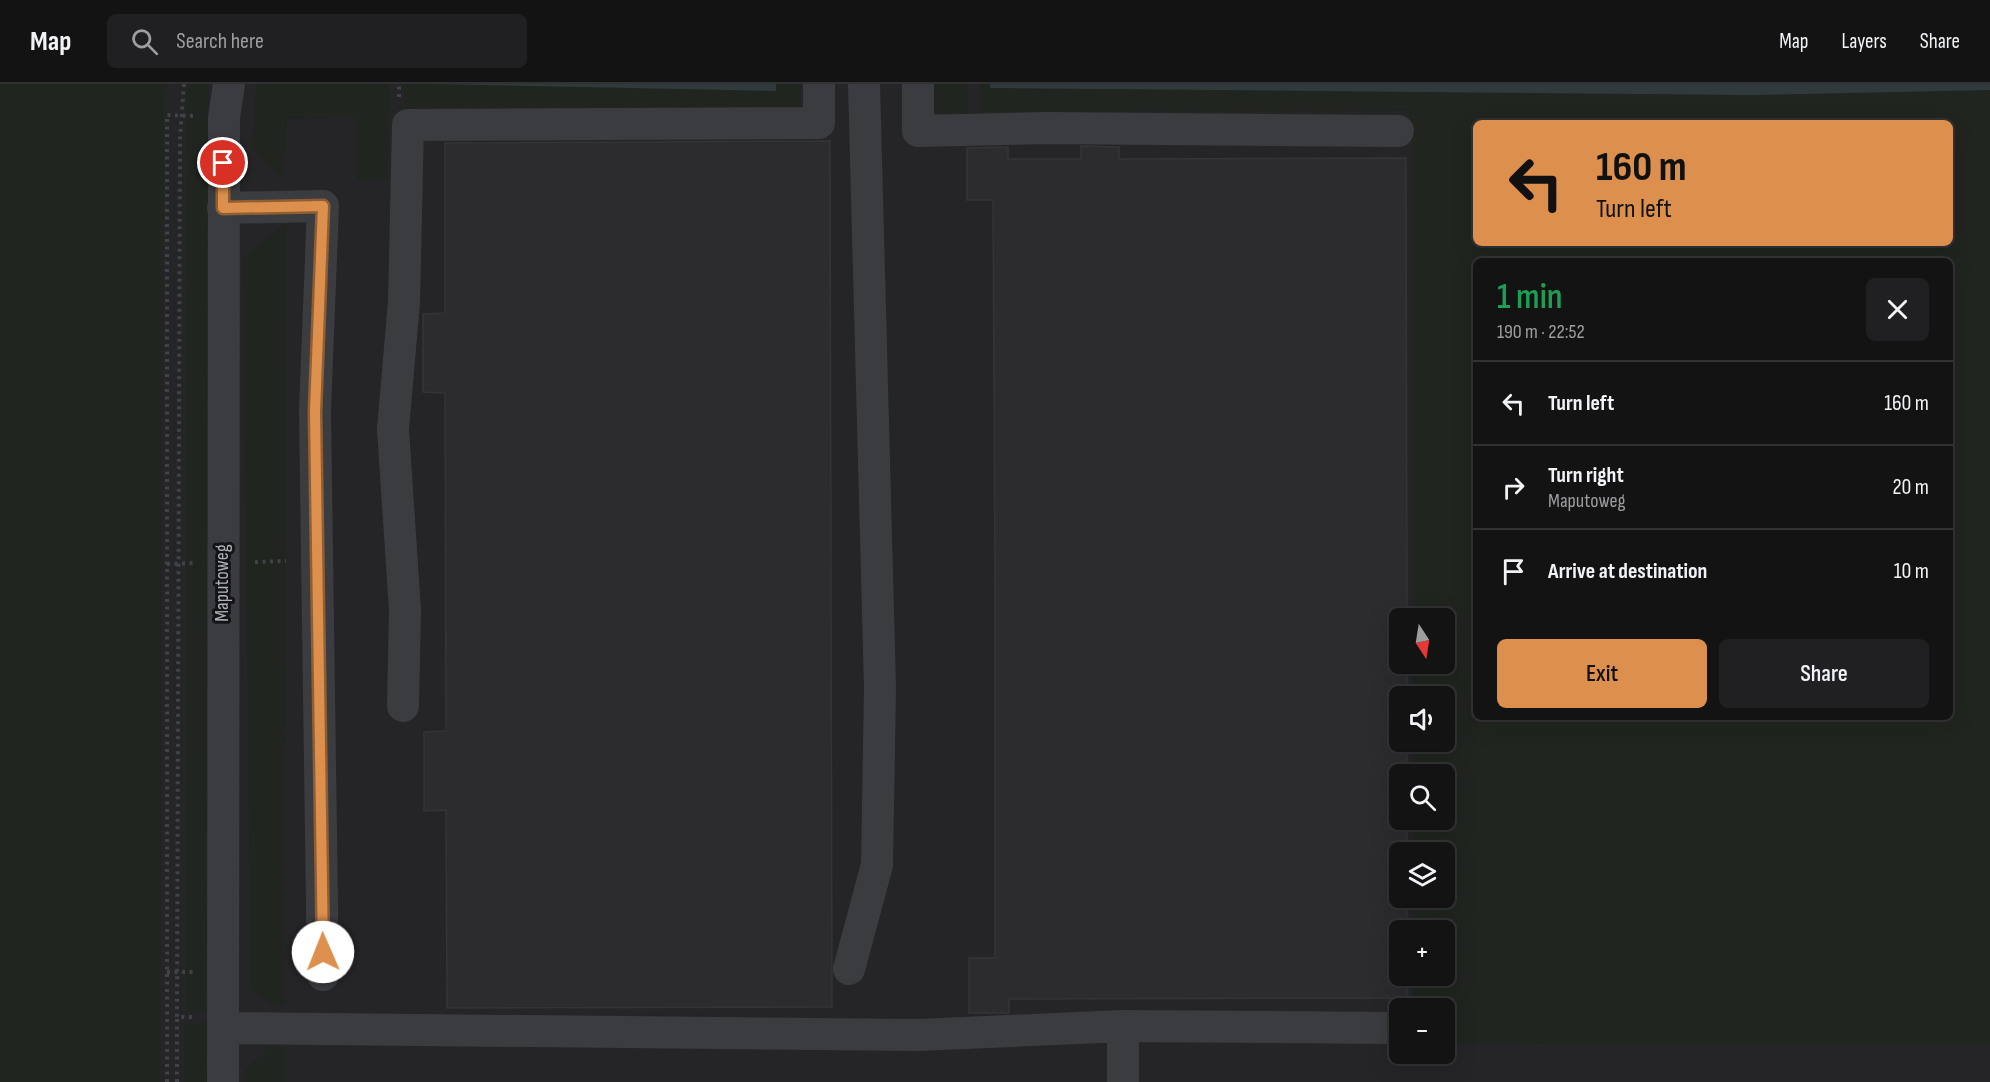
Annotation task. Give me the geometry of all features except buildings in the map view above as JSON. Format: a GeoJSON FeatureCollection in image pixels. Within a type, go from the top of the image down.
{"type":"FeatureCollection","features":[{"type":"Feature","properties":{"kind":"street","name":"Maputoweg"},"geometry":{"type":"LineString","coordinates":[[223,1082],[223,208],[224,118],[229,84]]}},
{"type":"Feature","properties":{"kind":"street"},"geometry":{"type":"LineString","coordinates":[[403,705],[405,610],[393,429],[404,302],[408,125],[819,123],[819,84]]}},
{"type":"Feature","properties":{"kind":"street"},"geometry":{"type":"LineString","coordinates":[[849,969],[877,865],[880,687],[864,84]]}},
{"type":"Feature","properties":{"kind":"street"},"geometry":{"type":"LineString","coordinates":[[918,84],[918,131],[1047,128],[1398,131]]}},
{"type":"Feature","properties":{"kind":"street"},"geometry":{"type":"LineString","coordinates":[[223,208],[323,206],[315,411],[323,975]]}},
{"type":"Feature","properties":{"kind":"street"},"geometry":{"type":"LineString","coordinates":[[223,1022],[919,1035],[1124,1026],[1389,1029]]}},
{"type":"Feature","properties":{"kind":"street"},"geometry":{"type":"LineString","coordinates":[[1123,1082],[1124,1026]]}},
{"type":"Feature","properties":{"kind":"path"},"geometry":{"type":"LineString","coordinates":[[177,1082],[177,564],[181,116],[184,84]]}},
{"type":"Feature","properties":{"kind":"path"},"geometry":{"type":"LineString","coordinates":[[167,1082],[167,115],[181,116]]}},
{"type":"Feature","properties":{"kind":"path"},"geometry":{"type":"LineString","coordinates":[[167,564],[177,564]]}},
{"type":"Feature","properties":{"kind":"path"},"geometry":{"type":"LineString","coordinates":[[167,972],[177,972]]}},
{"type":"Feature","properties":{"kind":"path"},"geometry":{"type":"LineString","coordinates":[[177,1017],[223,1022]]}},
{"type":"Feature","properties":{"kind":"shaded area"},"geometry":{"type":"Polygon","coordinates":[[[0,84],[1990,84],[1990,1082],[0,1082],[0,84]]]}},
{"type":"Feature","properties":{"kind":"shaded area"},"geometry":{"type":"Polygon","coordinates":[[[0,84],[167,84],[163,92],[160,1082],[0,1082],[0,84]]]}},
{"type":"Feature","properties":{"kind":"shaded area"},"geometry":{"type":"Polygon","coordinates":[[[187,84],[209,84],[205,1011],[186,1012],[187,84]]]}},
{"type":"Feature","properties":{"kind":"shaded area"},"geometry":{"type":"Polygon","coordinates":[[[260,84],[389,84],[388,180],[357,180],[357,118],[287,119],[283,178],[252,148],[256,90],[260,84]]]}},
{"type":"Feature","properties":{"kind":"shaded area"},"geometry":{"type":"Polygon","coordinates":[[[404,84],[801,84],[801,111],[404,109],[404,84]]]}},
{"type":"Feature","properties":{"kind":"shaded area"},"geometry":{"type":"Polygon","coordinates":[[[431,84],[776,84],[776,91],[431,84]]]}},
{"type":"Feature","properties":{"kind":"shaded area"},"geometry":{"type":"Polygon","coordinates":[[[932,84],[967,84],[968,113],[933,113],[932,84]]]}},
{"type":"Feature","properties":{"kind":"shaded area"},"geometry":{"type":"Polygon","coordinates":[[[979,84],[990,84],[990,88],[1753,95],[1990,90],[1990,1046],[1455,1044],[1455,998],[1413,998],[1413,986],[1455,986],[1455,920],[1413,920],[1413,908],[1455,908],[1455,842],[1413,842],[1413,830],[1455,830],[1455,764],[1413,764],[1413,752],[1455,752],[1455,686],[1413,686],[1413,674],[1455,674],[1455,608],[1413,608],[1413,151],[1409,111],[979,112],[979,84]]]}},
{"type":"Feature","properties":{"kind":"shaded area"},"geometry":{"type":"Polygon","coordinates":[[[990,84],[1990,84],[1990,90],[1753,95],[990,88],[990,84]]]}},
{"type":"Feature","properties":{"kind":"shaded area"},"geometry":{"type":"Polygon","coordinates":[[[286,223],[284,1005],[275,1006],[251,990],[243,258],[286,223]]]}},
{"type":"Feature","properties":{"kind":"shaded area"},"geometry":{"type":"Polygon","coordinates":[[[208,1023],[208,1082],[184,1082],[185,1024],[208,1023]]]}},
{"type":"Feature","properties":{"kind":"shaded area"},"geometry":{"type":"Polygon","coordinates":[[[285,1047],[285,1082],[245,1082],[245,1070],[269,1048],[285,1047]]]}},
{"type":"Feature","properties":{"kind":"route"},"geometry":{"type":"LineString","coordinates":[[223,163],[223,208],[323,206],[315,411],[323,952]]}}]}
